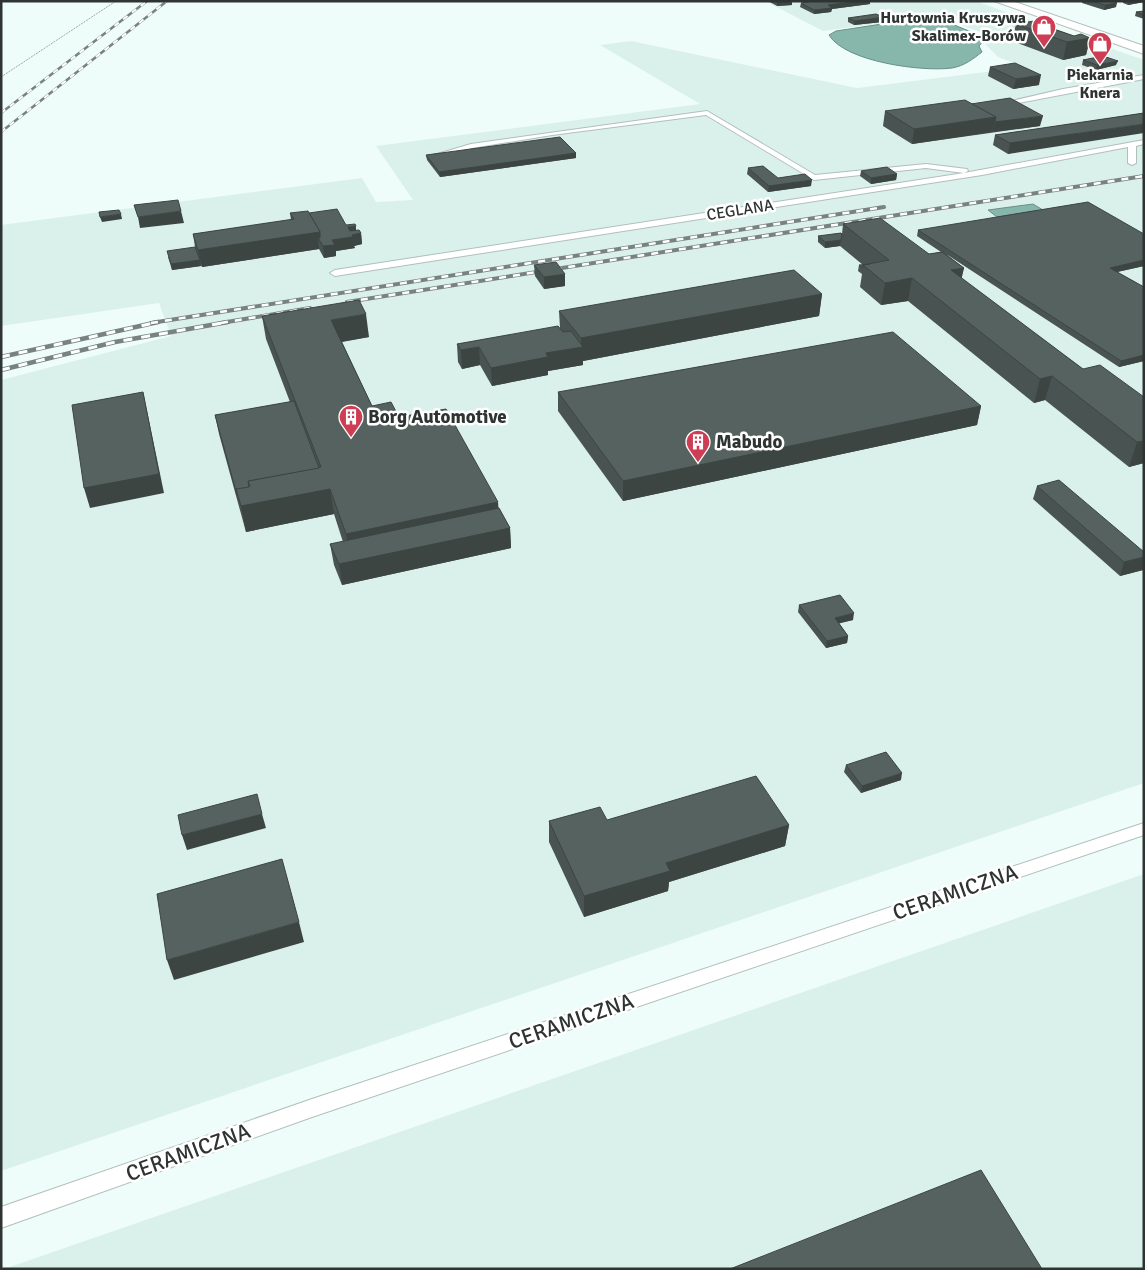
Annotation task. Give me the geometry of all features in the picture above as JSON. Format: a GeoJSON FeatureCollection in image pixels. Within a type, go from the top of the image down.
{"type":"FeatureCollection","features":[{"type":"Feature","properties":{"kind":"main road"},"geometry":{"type":"LineString","coordinates":[[1000,1],[1144,50]]}},
{"type":"Feature","properties":{"kind":"lane"},"geometry":{"type":"LineString","coordinates":[[994,106],[1063,91],[1144,78]]}},
{"type":"Feature","properties":{"kind":"lane"},"geometry":{"type":"LineString","coordinates":[[430,157],[471,146],[552,133],[707,113],[814,178],[926,166],[982,173]]}},
{"type":"Feature","properties":{"kind":"lane","name":"CEGLANA"},"geometry":{"type":"LineString","coordinates":[[335,273],[982,173],[1144,142]]}},
{"type":"Feature","properties":{"kind":"lane"},"geometry":{"type":"LineString","coordinates":[[1132,144],[1132,163]]}},
{"type":"Feature","properties":{"kind":"lane","name":"CERAMICZNA"},"geometry":{"type":"LineString","coordinates":[[1,1218],[312,1108],[1144,829]]}},
{"type":"Feature","properties":{"kind":"path"},"geometry":{"type":"LineString","coordinates":[[1,77],[116,1]]}},
{"type":"Feature","properties":{"kind":"shaded area"},"geometry":{"type":"Polygon","coordinates":[[[765,1],[975,1],[1144,60],[1144,783],[1,1171],[1,380],[171,336],[159,303],[1,326],[1,225],[362,178],[376,202],[413,200],[376,146],[700,104],[600,45],[631,41],[857,88],[1025,67],[998,57],[982,41],[998,38],[934,16],[823,31],[765,1]]]}},
{"type":"Feature","properties":{"kind":"shaded area"},"geometry":{"type":"Polygon","coordinates":[[[930,20],[947,22],[986,38],[979,46],[982,52],[972,60],[952,68],[939,69],[905,66],[886,63],[851,52],[838,44],[829,35],[836,31],[895,22],[930,20]]]}},
{"type":"Feature","properties":{"kind":"shaded area"},"geometry":{"type":"Polygon","coordinates":[[[1033,204],[1043,210],[997,217],[988,210],[1033,204]]]}},
{"type":"Feature","properties":{"kind":"shaded area"},"geometry":{"type":"Polygon","coordinates":[[[1144,874],[1144,1269],[4,1269],[1144,874]]]}},
{"type":"Feature","properties":{"kind":"building"},"geometry":{"type":"Polygon","coordinates":[[[814,1],[861,1],[828,5],[832,8],[814,10],[801,3],[814,1]]]}},
{"type":"Feature","properties":{"kind":"building"},"geometry":{"type":"Polygon","coordinates":[[[1091,1],[1112,1],[1117,3],[1105,5],[1091,1]]]}},
{"type":"Feature","properties":{"kind":"building"},"geometry":{"type":"Polygon","coordinates":[[[1144,11],[1144,15],[1136,12],[1144,11]]]}},
{"type":"Feature","properties":{"kind":"building"},"geometry":{"type":"Polygon","coordinates":[[[876,14],[883,17],[855,21],[848,18],[876,14]]]}},
{"type":"Feature","properties":{"kind":"building"},"geometry":{"type":"Polygon","coordinates":[[[1040,20],[1050,23],[1042,25],[1074,36],[1081,34],[1090,38],[1067,42],[1016,24],[1040,20]]]}},
{"type":"Feature","properties":{"kind":"building"},"geometry":{"type":"Polygon","coordinates":[[[1103,56],[1118,61],[1097,65],[1083,60],[1103,56]]]}},
{"type":"Feature","properties":{"kind":"building"},"geometry":{"type":"Polygon","coordinates":[[[1015,63],[1041,75],[1016,79],[990,67],[1015,63]]]}},
{"type":"Feature","properties":{"kind":"building"},"geometry":{"type":"Polygon","coordinates":[[[1010,98],[1043,116],[995,122],[996,117],[971,104],[1010,98]]]}},
{"type":"Feature","properties":{"kind":"building"},"geometry":{"type":"Polygon","coordinates":[[[965,100],[996,117],[914,129],[885,111],[965,100]]]}},
{"type":"Feature","properties":{"kind":"building"},"geometry":{"type":"Polygon","coordinates":[[[1144,113],[1144,124],[1010,143],[995,135],[1144,113]]]}},
{"type":"Feature","properties":{"kind":"building"},"geometry":{"type":"Polygon","coordinates":[[[560,137],[576,153],[439,172],[426,155],[560,137]]]}},
{"type":"Feature","properties":{"kind":"building"},"geometry":{"type":"Polygon","coordinates":[[[763,166],[778,178],[805,174],[812,180],[769,186],[748,168],[763,166]]]}},
{"type":"Feature","properties":{"kind":"building"},"geometry":{"type":"Polygon","coordinates":[[[887,167],[897,174],[871,178],[861,171],[887,167]]]}},
{"type":"Feature","properties":{"kind":"building"},"geometry":{"type":"Polygon","coordinates":[[[178,200],[181,211],[138,217],[134,205],[178,200]]]}},
{"type":"Feature","properties":{"kind":"building"},"geometry":{"type":"Polygon","coordinates":[[[1088,202],[1144,234],[1144,260],[1110,268],[1144,287],[1144,355],[1121,361],[918,230],[1088,202]]]}},
{"type":"Feature","properties":{"kind":"building"},"geometry":{"type":"Polygon","coordinates":[[[337,209],[346,225],[355,224],[356,226],[348,227],[350,231],[359,230],[361,233],[352,235],[353,237],[332,240],[335,245],[323,246],[318,238],[320,238],[320,232],[309,213],[337,209]]]}},
{"type":"Feature","properties":{"kind":"building"},"geometry":{"type":"Polygon","coordinates":[[[119,210],[121,214],[100,217],[99,212],[119,210]]]}},
{"type":"Feature","properties":{"kind":"building"},"geometry":{"type":"Polygon","coordinates":[[[308,211],[320,232],[198,250],[193,234],[294,219],[290,213],[308,211]]]}},
{"type":"Feature","properties":{"kind":"building"},"geometry":{"type":"Polygon","coordinates":[[[880,218],[929,254],[942,252],[964,268],[951,270],[1083,369],[1100,365],[1144,397],[1144,441],[1137,442],[1052,376],[1040,379],[912,278],[885,283],[863,265],[889,260],[843,224],[880,218]]]}},
{"type":"Feature","properties":{"kind":"building"},"geometry":{"type":"Polygon","coordinates":[[[841,233],[841,240],[825,242],[818,236],[841,233]]]}},
{"type":"Feature","properties":{"kind":"building"},"geometry":{"type":"Polygon","coordinates":[[[195,247],[200,260],[171,264],[167,251],[195,247]]]}},
{"type":"Feature","properties":{"kind":"building"},"geometry":{"type":"Polygon","coordinates":[[[556,262],[565,274],[544,277],[534,265],[556,262]]]}},
{"type":"Feature","properties":{"kind":"building"},"geometry":{"type":"Polygon","coordinates":[[[794,270],[822,294],[581,338],[559,311],[794,270]]]}},
{"type":"Feature","properties":{"kind":"building","name":"Borg Automotive"},"geometry":{"type":"Polygon","coordinates":[[[359,300],[366,314],[331,320],[372,406],[391,402],[399,417],[446,409],[498,502],[346,534],[330,489],[241,506],[236,489],[250,486],[248,481],[321,467],[262,316],[359,300]]]}},
{"type":"Feature","properties":{"kind":"building"},"geometry":{"type":"Polygon","coordinates":[[[558,326],[563,332],[571,331],[583,347],[546,353],[548,357],[491,368],[479,347],[461,350],[457,344],[558,326]]]}},
{"type":"Feature","properties":{"kind":"building","name":"Mabudo"},"geometry":{"type":"Polygon","coordinates":[[[893,332],[981,406],[623,481],[558,392],[893,332]]]}},
{"type":"Feature","properties":{"kind":"building"},"geometry":{"type":"Polygon","coordinates":[[[143,392],[159,474],[84,488],[72,405],[143,392]]]}},
{"type":"Feature","properties":{"kind":"building"},"geometry":{"type":"Polygon","coordinates":[[[294,401],[319,468],[248,481],[249,487],[236,489],[237,495],[215,415],[294,401]]]}},
{"type":"Feature","properties":{"kind":"building"},"geometry":{"type":"Polygon","coordinates":[[[1059,480],[1144,552],[1144,557],[1124,562],[1037,486],[1059,480]]]}},
{"type":"Feature","properties":{"kind":"building"},"geometry":{"type":"Polygon","coordinates":[[[499,508],[510,528],[339,564],[330,544],[499,508]]]}},
{"type":"Feature","properties":{"kind":"building"},"geometry":{"type":"Polygon","coordinates":[[[840,595],[854,613],[835,618],[848,636],[827,641],[799,605],[840,595]]]}},
{"type":"Feature","properties":{"kind":"building"},"geometry":{"type":"Polygon","coordinates":[[[886,752],[902,773],[862,786],[846,765],[886,752]]]}},
{"type":"Feature","properties":{"kind":"building"},"geometry":{"type":"Polygon","coordinates":[[[756,776],[789,825],[666,863],[670,871],[584,896],[549,821],[600,807],[607,820],[756,776]]]}},
{"type":"Feature","properties":{"kind":"building"},"geometry":{"type":"Polygon","coordinates":[[[257,794],[262,814],[182,835],[178,815],[257,794]]]}},
{"type":"Feature","properties":{"kind":"building"},"geometry":{"type":"Polygon","coordinates":[[[282,859],[299,922],[167,960],[157,894],[282,859]]]}},
{"type":"Feature","properties":{"kind":"building"},"geometry":{"type":"Polygon","coordinates":[[[981,1170],[1042,1269],[730,1269],[981,1170]]]}},
{"type":"Feature","properties":{"kind":"railway"},"geometry":{"type":"LineString","coordinates":[[1,113],[147,1]]}},
{"type":"Feature","properties":{"kind":"railway"},"geometry":{"type":"LineString","coordinates":[[1,132],[167,1]]}},
{"type":"Feature","properties":{"kind":"railway"},"geometry":{"type":"LineString","coordinates":[[347,302],[1144,176]]}},
{"type":"Feature","properties":{"kind":"railway"},"geometry":{"type":"LineString","coordinates":[[151,323],[884,207]]}},
{"type":"Feature","properties":{"kind":"railway"},"geometry":{"type":"LineString","coordinates":[[221,323],[310,308]]}},
{"type":"Feature","properties":{"kind":"railway"},"geometry":{"type":"LineString","coordinates":[[1,357],[158,322]]}},
{"type":"Feature","properties":{"kind":"railway"},"geometry":{"type":"LineString","coordinates":[[1,370],[115,342],[228,322]]}},
{"type":"Feature","properties":{"kind":"place","name":"Hurtownia Kruszywa Skalimex-Borów"},"geometry":{"type":"Point","coordinates":[1044,48]}},
{"type":"Feature","properties":{"kind":"place","name":"Piekarnia Knera"},"geometry":{"type":"Point","coordinates":[1100,65]}},
{"type":"Feature","properties":{"kind":"place","name":"Borg Automotive"},"geometry":{"type":"Point","coordinates":[351,438]}},
{"type":"Feature","properties":{"kind":"place","name":"Mabudo"},"geometry":{"type":"Point","coordinates":[698,463]}}]}
